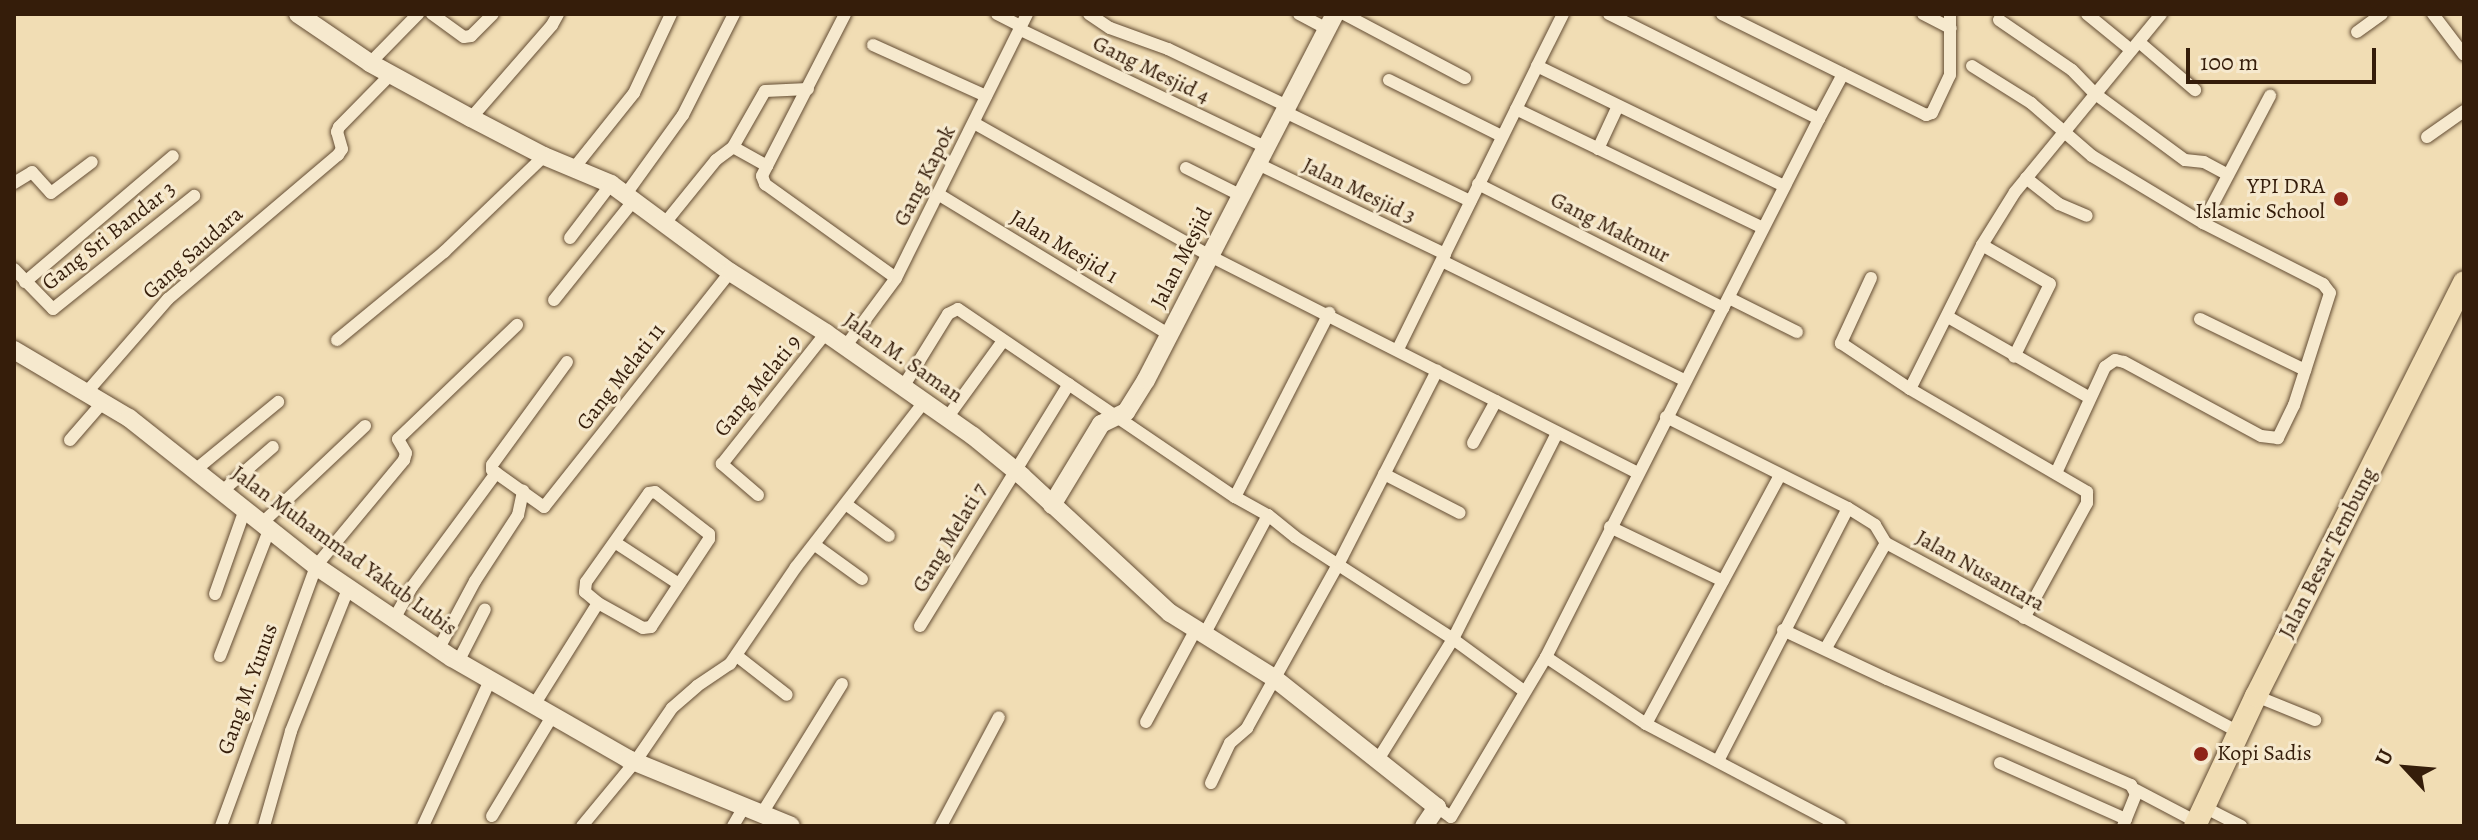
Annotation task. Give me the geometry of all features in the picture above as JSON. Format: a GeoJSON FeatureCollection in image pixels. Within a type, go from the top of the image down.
{"type":"FeatureCollection","features":[{"type":"Feature","properties":{"kind":"highway","name":"Jalan Besar Tembung"},"geometry":{"type":"LineString","coordinates":[[2199,818],[2256,696],[2464,282]]}},
{"type":"Feature","properties":{"kind":"street","name":"Jalan M. Saman"},"geometry":{"type":"LineString","coordinates":[[298,14],[370,63],[544,156],[624,192],[730,272],[826,333],[947,418],[1015,471],[1143,591],[1200,632],[1274,678],[1379,758],[1449,817]]}},
{"type":"Feature","properties":{"kind":"street"},"geometry":{"type":"LineString","coordinates":[[370,63],[418,14]]}},
{"type":"Feature","properties":{"kind":"street"},"geometry":{"type":"LineString","coordinates":[[432,14],[464,37],[471,36],[493,14]]}},
{"type":"Feature","properties":{"kind":"street"},"geometry":{"type":"LineString","coordinates":[[574,168],[638,85],[671,14]]}},
{"type":"Feature","properties":{"kind":"street"},"geometry":{"type":"LineString","coordinates":[[554,300],[624,192],[683,115],[734,14]]}},
{"type":"Feature","properties":{"kind":"street"},"geometry":{"type":"LineString","coordinates":[[845,14],[762,176],[765,184],[896,278]]}},
{"type":"Feature","properties":{"kind":"street","name":"Gang Mesjid 4"},"geometry":{"type":"LineString","coordinates":[[997,14],[1022,23],[1261,155]]}},
{"type":"Feature","properties":{"kind":"street"},"geometry":{"type":"LineString","coordinates":[[1089,14],[1110,28],[1168,49],[1470,201]]}},
{"type":"Feature","properties":{"kind":"street"},"geometry":{"type":"LineString","coordinates":[[1299,14],[1331,21]]}},
{"type":"Feature","properties":{"kind":"street"},"geometry":{"type":"LineString","coordinates":[[1344,14],[1465,78]]}},
{"type":"Feature","properties":{"kind":"street"},"geometry":{"type":"LineString","coordinates":[[1398,349],[1563,14]]}},
{"type":"Feature","properties":{"kind":"street"},"geometry":{"type":"LineString","coordinates":[[1609,14],[1819,119]]}},
{"type":"Feature","properties":{"kind":"street"},"geometry":{"type":"LineString","coordinates":[[1722,14],[1929,114],[1950,75],[1950,14]]}},
{"type":"Feature","properties":{"kind":"street"},"geometry":{"type":"LineString","coordinates":[[1923,14],[1951,28]]}},
{"type":"Feature","properties":{"kind":"street"},"geometry":{"type":"LineString","coordinates":[[2087,14],[2195,90]]}},
{"type":"Feature","properties":{"kind":"street"},"geometry":{"type":"LineString","coordinates":[[1910,389],[1982,245],[2026,178],[2161,14]]}},
{"type":"Feature","properties":{"kind":"street"},"geometry":{"type":"LineString","coordinates":[[2357,32],[2382,14]]}},
{"type":"Feature","properties":{"kind":"street"},"geometry":{"type":"LineString","coordinates":[[2433,14],[2464,55]]}},
{"type":"Feature","properties":{"kind":"street"},"geometry":{"type":"LineString","coordinates":[[471,118],[555,20]]}},
{"type":"Feature","properties":{"kind":"street"},"geometry":{"type":"LineString","coordinates":[[1999,20],[2072,70],[2094,93],[2185,160],[2204,162],[2228,175]]}},
{"type":"Feature","properties":{"kind":"street","name":"Jalan Mesjid"},"geometry":{"type":"LineString","coordinates":[[1052,505],[1105,420],[1131,406],[1331,21]]}},
{"type":"Feature","properties":{"kind":"street","name":"Gang Kapok"},"geometry":{"type":"LineString","coordinates":[[845,347],[896,278],[1022,23]]}},
{"type":"Feature","properties":{"kind":"street"},"geometry":{"type":"LineString","coordinates":[[873,45],[986,96]]}},
{"type":"Feature","properties":{"kind":"street"},"geometry":{"type":"LineString","coordinates":[[1537,66],[1784,186]]}},
{"type":"Feature","properties":{"kind":"street"},"geometry":{"type":"LineString","coordinates":[[1972,66],[2031,103],[2092,156],[2203,223],[2329,290],[2316,344],[2280,435],[2273,439],[2261,436],[2120,360],[2105,367],[2056,473]]}},
{"type":"Feature","properties":{"kind":"street","name":"Gang Saudara"},"geometry":{"type":"LineString","coordinates":[[70,440],[94,397],[168,299],[338,155],[342,149],[337,132],[339,127],[391,74]]}},
{"type":"Feature","properties":{"kind":"street"},"geometry":{"type":"LineString","coordinates":[[1424,826],[1449,817],[1546,657],[1684,380],[1727,303],[1843,74]]}},
{"type":"Feature","properties":{"kind":"street"},"geometry":{"type":"LineString","coordinates":[[1389,80],[1502,136]]}},
{"type":"Feature","properties":{"kind":"street"},"geometry":{"type":"LineString","coordinates":[[665,223],[716,160],[733,147],[765,91],[808,89]]}},
{"type":"Feature","properties":{"kind":"street"},"geometry":{"type":"LineString","coordinates":[[2203,223],[2270,96]]}},
{"type":"Feature","properties":{"kind":"street"},"geometry":{"type":"LineString","coordinates":[[1598,149],[1618,106]]}},
{"type":"Feature","properties":{"kind":"street"},"geometry":{"type":"LineString","coordinates":[[1516,109],[1763,228]]}},
{"type":"Feature","properties":{"kind":"street"},"geometry":{"type":"LineString","coordinates":[[2427,137],[2464,111]]}},
{"type":"Feature","properties":{"kind":"street"},"geometry":{"type":"LineString","coordinates":[[974,123],[1210,256],[1329,313],[1637,473]]}},
{"type":"Feature","properties":{"kind":"street"},"geometry":{"type":"LineString","coordinates":[[733,147],[767,166]]}},
{"type":"Feature","properties":{"kind":"street","name":"Jalan Mesjid 3"},"geometry":{"type":"LineString","coordinates":[[1261,155],[1443,258],[1684,380]]}},
{"type":"Feature","properties":{"kind":"street"},"geometry":{"type":"LineString","coordinates":[[14,269],[25,282],[173,156]]}},
{"type":"Feature","properties":{"kind":"street"},"geometry":{"type":"LineString","coordinates":[[337,340],[444,252],[544,156]]}},
{"type":"Feature","properties":{"kind":"street"},"geometry":{"type":"LineString","coordinates":[[14,183],[32,172],[51,193],[92,162]]}},
{"type":"Feature","properties":{"kind":"street"},"geometry":{"type":"LineString","coordinates":[[1186,168],[1240,195]]}},
{"type":"Feature","properties":{"kind":"street"},"geometry":{"type":"LineString","coordinates":[[2026,178],[2059,204],[2087,216]]}},
{"type":"Feature","properties":{"kind":"street","name":"Gang Makmur"},"geometry":{"type":"LineString","coordinates":[[1478,184],[1727,303],[1797,332]]}},
{"type":"Feature","properties":{"kind":"street"},"geometry":{"type":"LineString","coordinates":[[570,238],[624,192]]}},
{"type":"Feature","properties":{"kind":"street","name":"Jalan Mesjid 1"},"geometry":{"type":"LineString","coordinates":[[938,194],[1170,335]]}},
{"type":"Feature","properties":{"kind":"street","name":"Gang Sri Bandar 3"},"geometry":{"type":"LineString","coordinates":[[25,282],[50,309],[56,308],[194,196]]}},
{"type":"Feature","properties":{"kind":"street"},"geometry":{"type":"LineString","coordinates":[[1982,245],[2050,284],[2014,357]]}},
{"type":"Feature","properties":{"kind":"street","name":"Gang Melati 11"},"geometry":{"type":"LineString","coordinates":[[523,491],[544,507],[730,272]]}},
{"type":"Feature","properties":{"kind":"street"},"geometry":{"type":"LineString","coordinates":[[1871,278],[1841,343],[1910,389],[2087,492],[2088,500],[2024,618]]}},
{"type":"Feature","properties":{"kind":"street"},"geometry":{"type":"LineString","coordinates":[[903,387],[948,314],[958,309],[1235,497],[1268,515],[1295,537],[1453,639],[1524,691]]}},
{"type":"Feature","properties":{"kind":"street"},"geometry":{"type":"LineString","coordinates":[[1235,497],[1329,313]]}},
{"type":"Feature","properties":{"kind":"street"},"geometry":{"type":"LineString","coordinates":[[1948,317],[2090,398]]}},
{"type":"Feature","properties":{"kind":"street"},"geometry":{"type":"LineString","coordinates":[[2200,319],[2305,370]]}},
{"type":"Feature","properties":{"kind":"street","name":"Gang M. Yunus"},"geometry":{"type":"LineString","coordinates":[[221,826],[316,566],[404,460],[406,453],[398,439],[517,325]]}},
{"type":"Feature","properties":{"kind":"street","name":"Gang Melati 9"},"geometry":{"type":"LineString","coordinates":[[758,495],[722,464],[826,333]]}},
{"type":"Feature","properties":{"kind":"street"},"geometry":{"type":"LineString","coordinates":[[947,418],[1003,341]]}},
{"type":"Feature","properties":{"kind":"street","name":"Jalan Muhammad Yakub Lubis"},"geometry":{"type":"LineString","coordinates":[[14,350],[129,418],[244,512],[348,589],[438,650],[635,762],[791,826]]}},
{"type":"Feature","properties":{"kind":"street"},"geometry":{"type":"LineString","coordinates":[[438,650],[475,581],[518,515],[523,491],[492,470],[494,459],[567,362]]}},
{"type":"Feature","properties":{"kind":"street"},"geometry":{"type":"LineString","coordinates":[[1211,783],[1230,743],[1245,731],[1339,563],[1437,371]]}},
{"type":"Feature","properties":{"kind":"street","name":"Gang Melati 7"},"geometry":{"type":"LineString","coordinates":[[920,626],[1069,384]]}},
{"type":"Feature","properties":{"kind":"street"},"geometry":{"type":"LineString","coordinates":[[1473,443],[1496,401]]}},
{"type":"Feature","properties":{"kind":"street"},"geometry":{"type":"LineString","coordinates":[[194,471],[278,402]]}},
{"type":"Feature","properties":{"kind":"street"},"geometry":{"type":"LineString","coordinates":[[582,826],[635,762],[672,708],[737,656],[815,545],[924,402]]}},
{"type":"Feature","properties":{"kind":"street","name":"Jalan Nusantara"},"geometry":{"type":"LineString","coordinates":[[1666,417],[1848,508],[1875,525],[1886,543],[2239,732]]}},
{"type":"Feature","properties":{"kind":"street"},"geometry":{"type":"LineString","coordinates":[[220,656],[265,527],[365,426]]}},
{"type":"Feature","properties":{"kind":"street"},"geometry":{"type":"LineString","coordinates":[[1379,758],[1453,639],[1557,433]]}},
{"type":"Feature","properties":{"kind":"street"},"geometry":{"type":"LineString","coordinates":[[220,493],[273,447]]}},
{"type":"Feature","properties":{"kind":"street"},"geometry":{"type":"LineString","coordinates":[[393,621],[412,587],[496,473]]}},
{"type":"Feature","properties":{"kind":"street"},"geometry":{"type":"LineString","coordinates":[[1384,474],[1460,513]]}},
{"type":"Feature","properties":{"kind":"street"},"geometry":{"type":"LineString","coordinates":[[1646,724],[1780,475]]}},
{"type":"Feature","properties":{"kind":"street"},"geometry":{"type":"LineString","coordinates":[[655,492],[709,534],[709,539],[647,629],[598,603],[585,592],[585,587],[616,543],[647,495],[655,492]]}},
{"type":"Feature","properties":{"kind":"street"},"geometry":{"type":"LineString","coordinates":[[847,505],[889,536]]}},
{"type":"Feature","properties":{"kind":"street"},"geometry":{"type":"LineString","coordinates":[[1719,759],[1848,508]]}},
{"type":"Feature","properties":{"kind":"street"},"geometry":{"type":"LineString","coordinates":[[215,594],[244,512]]}},
{"type":"Feature","properties":{"kind":"street"},"geometry":{"type":"LineString","coordinates":[[1146,722],[1268,515]]}},
{"type":"Feature","properties":{"kind":"street"},"geometry":{"type":"LineString","coordinates":[[1610,527],[1723,581]]}},
{"type":"Feature","properties":{"kind":"street"},"geometry":{"type":"LineString","coordinates":[[616,543],[679,584]]}},
{"type":"Feature","properties":{"kind":"street"},"geometry":{"type":"LineString","coordinates":[[1826,648],[1886,543]]}},
{"type":"Feature","properties":{"kind":"street"},"geometry":{"type":"LineString","coordinates":[[815,545],[862,579]]}},
{"type":"Feature","properties":{"kind":"street"},"geometry":{"type":"LineString","coordinates":[[264,826],[291,731],[348,589]]}},
{"type":"Feature","properties":{"kind":"street"},"geometry":{"type":"LineString","coordinates":[[534,705],[598,603]]}},
{"type":"Feature","properties":{"kind":"street"},"geometry":{"type":"LineString","coordinates":[[458,662],[485,609]]}},
{"type":"Feature","properties":{"kind":"street"},"geometry":{"type":"LineString","coordinates":[[1783,630],[2199,818],[2241,826]]}},
{"type":"Feature","properties":{"kind":"street"},"geometry":{"type":"LineString","coordinates":[[737,656],[787,695]]}},
{"type":"Feature","properties":{"kind":"street"},"geometry":{"type":"LineString","coordinates":[[1546,657],[1646,724],[1719,759],[1807,811],[1840,826]]}},
{"type":"Feature","properties":{"kind":"street"},"geometry":{"type":"LineString","coordinates":[[423,826],[490,680]]}},
{"type":"Feature","properties":{"kind":"street"},"geometry":{"type":"LineString","coordinates":[[733,826],[753,811],[842,684]]}},
{"type":"Feature","properties":{"kind":"street"},"geometry":{"type":"LineString","coordinates":[[2256,696],[2315,720]]}},
{"type":"Feature","properties":{"kind":"street"},"geometry":{"type":"LineString","coordinates":[[492,816],[553,715]]}},
{"type":"Feature","properties":{"kind":"street"},"geometry":{"type":"LineString","coordinates":[[941,826],[999,717]]}},
{"type":"Feature","properties":{"kind":"street"},"geometry":{"type":"LineString","coordinates":[[2000,763],[2124,823],[2136,790]]}},
{"type":"Feature","properties":{"kind":"place","name":"YPI DRA Islamic School"},"geometry":{"type":"Point","coordinates":[2341,199]}},
{"type":"Feature","properties":{"kind":"place","name":"Kopi Sadis"},"geometry":{"type":"Point","coordinates":[2201,754]}}]}
